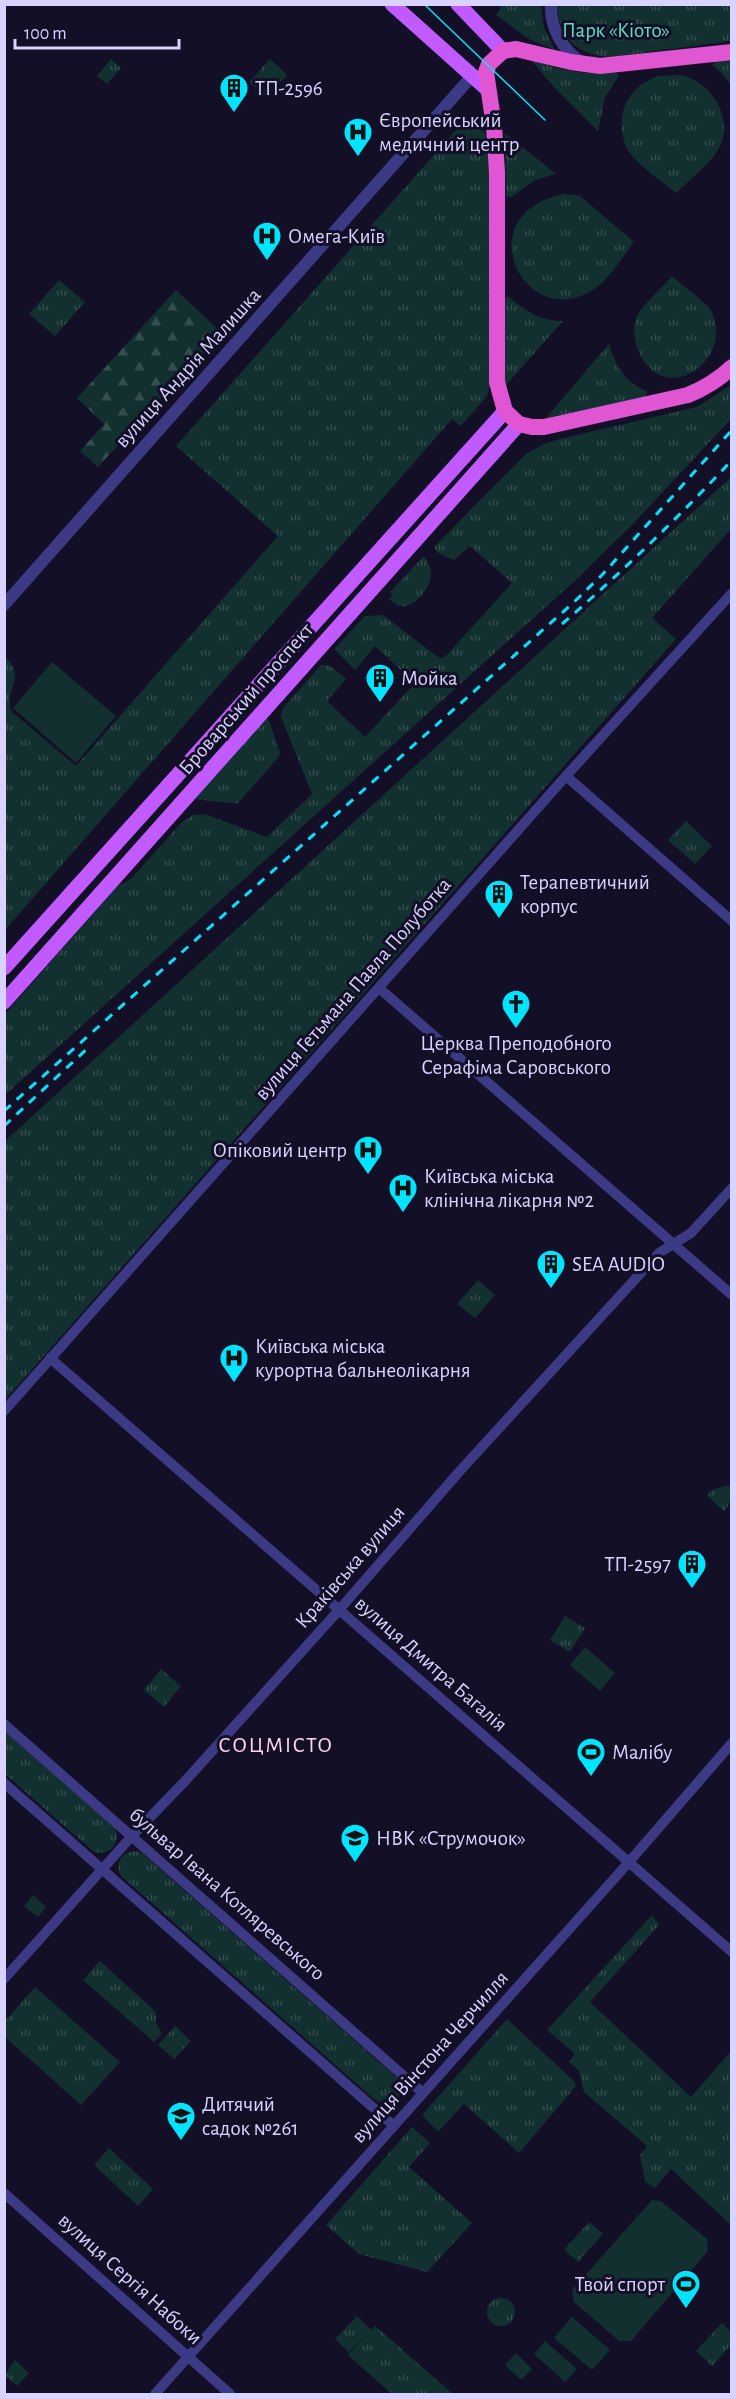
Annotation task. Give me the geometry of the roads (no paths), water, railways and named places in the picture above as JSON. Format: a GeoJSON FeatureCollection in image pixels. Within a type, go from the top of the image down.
{"type":"FeatureCollection","features":[{"type":"Feature","properties":{"kind":"highway"},"geometry":{"type":"LineString","coordinates":[[732,51],[600,66],[516,49],[503,51],[489,64],[486,72],[494,126],[497,172],[497,382],[505,411],[519,424],[544,427],[704,389],[732,367]]}},
{"type":"Feature","properties":{"kind":"main road"},"geometry":{"type":"LineString","coordinates":[[392,4],[487,89]]}},
{"type":"Feature","properties":{"kind":"main road"},"geometry":{"type":"LineString","coordinates":[[458,4],[503,51]]}},
{"type":"Feature","properties":{"kind":"main road","name":"Броварський проспект"},"geometry":{"type":"LineString","coordinates":[[4,968],[505,411]]}},
{"type":"Feature","properties":{"kind":"main road","name":"Броварський проспект"},"geometry":{"type":"LineString","coordinates":[[4,1002],[519,424]]}},
{"type":"Feature","properties":{"kind":"street"},"geometry":{"type":"LineString","coordinates":[[551,4],[553,23],[561,41],[572,56],[584,64]]}},
{"type":"Feature","properties":{"kind":"street","name":"вулиця Андрія Малишка"},"geometry":{"type":"LineString","coordinates":[[4,605],[472,76]]}},
{"type":"Feature","properties":{"kind":"street","name":"вулиця Гетьмана Павла Полуботка"},"geometry":{"type":"LineString","coordinates":[[4,1411],[566,776],[732,593]]}},
{"type":"Feature","properties":{"kind":"street"},"geometry":{"type":"LineString","coordinates":[[566,776],[732,921]]}},
{"type":"Feature","properties":{"kind":"street"},"geometry":{"type":"LineString","coordinates":[[379,988],[732,1295]]}},
{"type":"Feature","properties":{"kind":"street","name":"Краківська вулиця"},"geometry":{"type":"LineString","coordinates":[[4,1979],[132,1836],[186,1780],[459,1472],[659,1253],[691,1233],[732,1188]]}},
{"type":"Feature","properties":{"kind":"street","name":"вулиця Дмитра Багалія"},"geometry":{"type":"LineString","coordinates":[[50,1358],[732,1952]]}},
{"type":"Feature","properties":{"kind":"street","name":"бульвар Івана Котляревського"},"geometry":{"type":"LineString","coordinates":[[4,1724],[423,2093]]}},
{"type":"Feature","properties":{"kind":"street","name":"вулиця Вінстона Черчилля"},"geometry":{"type":"LineString","coordinates":[[155,2394],[629,1862],[732,1743]]}},
{"type":"Feature","properties":{"kind":"street"},"geometry":{"type":"LineString","coordinates":[[4,1783],[394,2126]]}},
{"type":"Feature","properties":{"kind":"street","name":"вулиця Сергія Набоки"},"geometry":{"type":"LineString","coordinates":[[4,2193],[230,2394]]}},
{"type":"Feature","properties":{"kind":"tram line"},"geometry":{"type":"LineString","coordinates":[[424,4],[545,120]]}},
{"type":"Feature","properties":{"kind":"railway"},"geometry":{"type":"LineString","coordinates":[[4,1111],[573,603],[602,575],[732,430]]}},
{"type":"Feature","properties":{"kind":"railway"},"geometry":{"type":"LineString","coordinates":[[562,624],[649,544],[732,460]]}},
{"type":"Feature","properties":{"kind":"railway"},"geometry":{"type":"LineString","coordinates":[[4,1126],[88,1048]]}},
{"type":"Feature","properties":{"kind":"place","name":"ТП-2596"},"geometry":{"type":"Point","coordinates":[234,114]}},
{"type":"Feature","properties":{"kind":"place","name":"Європейський медичний центр"},"geometry":{"type":"Point","coordinates":[358,158]}},
{"type":"Feature","properties":{"kind":"place","name":"Омега-Київ"},"geometry":{"type":"Point","coordinates":[267,262]}},
{"type":"Feature","properties":{"kind":"place","name":"Мойка"},"geometry":{"type":"Point","coordinates":[380,704]}},
{"type":"Feature","properties":{"kind":"place","name":"Терапевтичний корпус"},"geometry":{"type":"Point","coordinates":[499,920]}},
{"type":"Feature","properties":{"kind":"place","name":"Церква Преподобного Серафіма Саровського"},"geometry":{"type":"Point","coordinates":[516,1030]}},
{"type":"Feature","properties":{"kind":"place","name":"Опіковий центр"},"geometry":{"type":"Point","coordinates":[368,1176]}},
{"type":"Feature","properties":{"kind":"place","name":"Київська міська клінічна лікарня №2"},"geometry":{"type":"Point","coordinates":[403,1214]}},
{"type":"Feature","properties":{"kind":"place","name":"SEA AUDIO"},"geometry":{"type":"Point","coordinates":[551,1290]}},
{"type":"Feature","properties":{"kind":"place","name":"Київська міська курортна бальнеолікарня"},"geometry":{"type":"Point","coordinates":[234,1384]}},
{"type":"Feature","properties":{"kind":"place","name":"ТП-2597"},"geometry":{"type":"Point","coordinates":[692,1590]}},
{"type":"Feature","properties":{"kind":"place","name":"Малібу"},"geometry":{"type":"Point","coordinates":[591,1778]}},
{"type":"Feature","properties":{"kind":"place","name":"НВК «Струмочок»"},"geometry":{"type":"Point","coordinates":[355,1864]}},
{"type":"Feature","properties":{"kind":"place","name":"Дитячий садок №261"},"geometry":{"type":"Point","coordinates":[181,2142]}},
{"type":"Feature","properties":{"kind":"place","name":"Твой спорт"},"geometry":{"type":"Point","coordinates":[686,2310]}},
{"type":"Feature","properties":{"kind":"district","name":"СОЦМІСТО"},"geometry":{"type":"Point","coordinates":[276,1745]}},
{"type":"Feature","properties":{"kind":"park label","name":"Парк «Кіото»"},"geometry":{"type":"Point","coordinates":[616,30]}}]}
